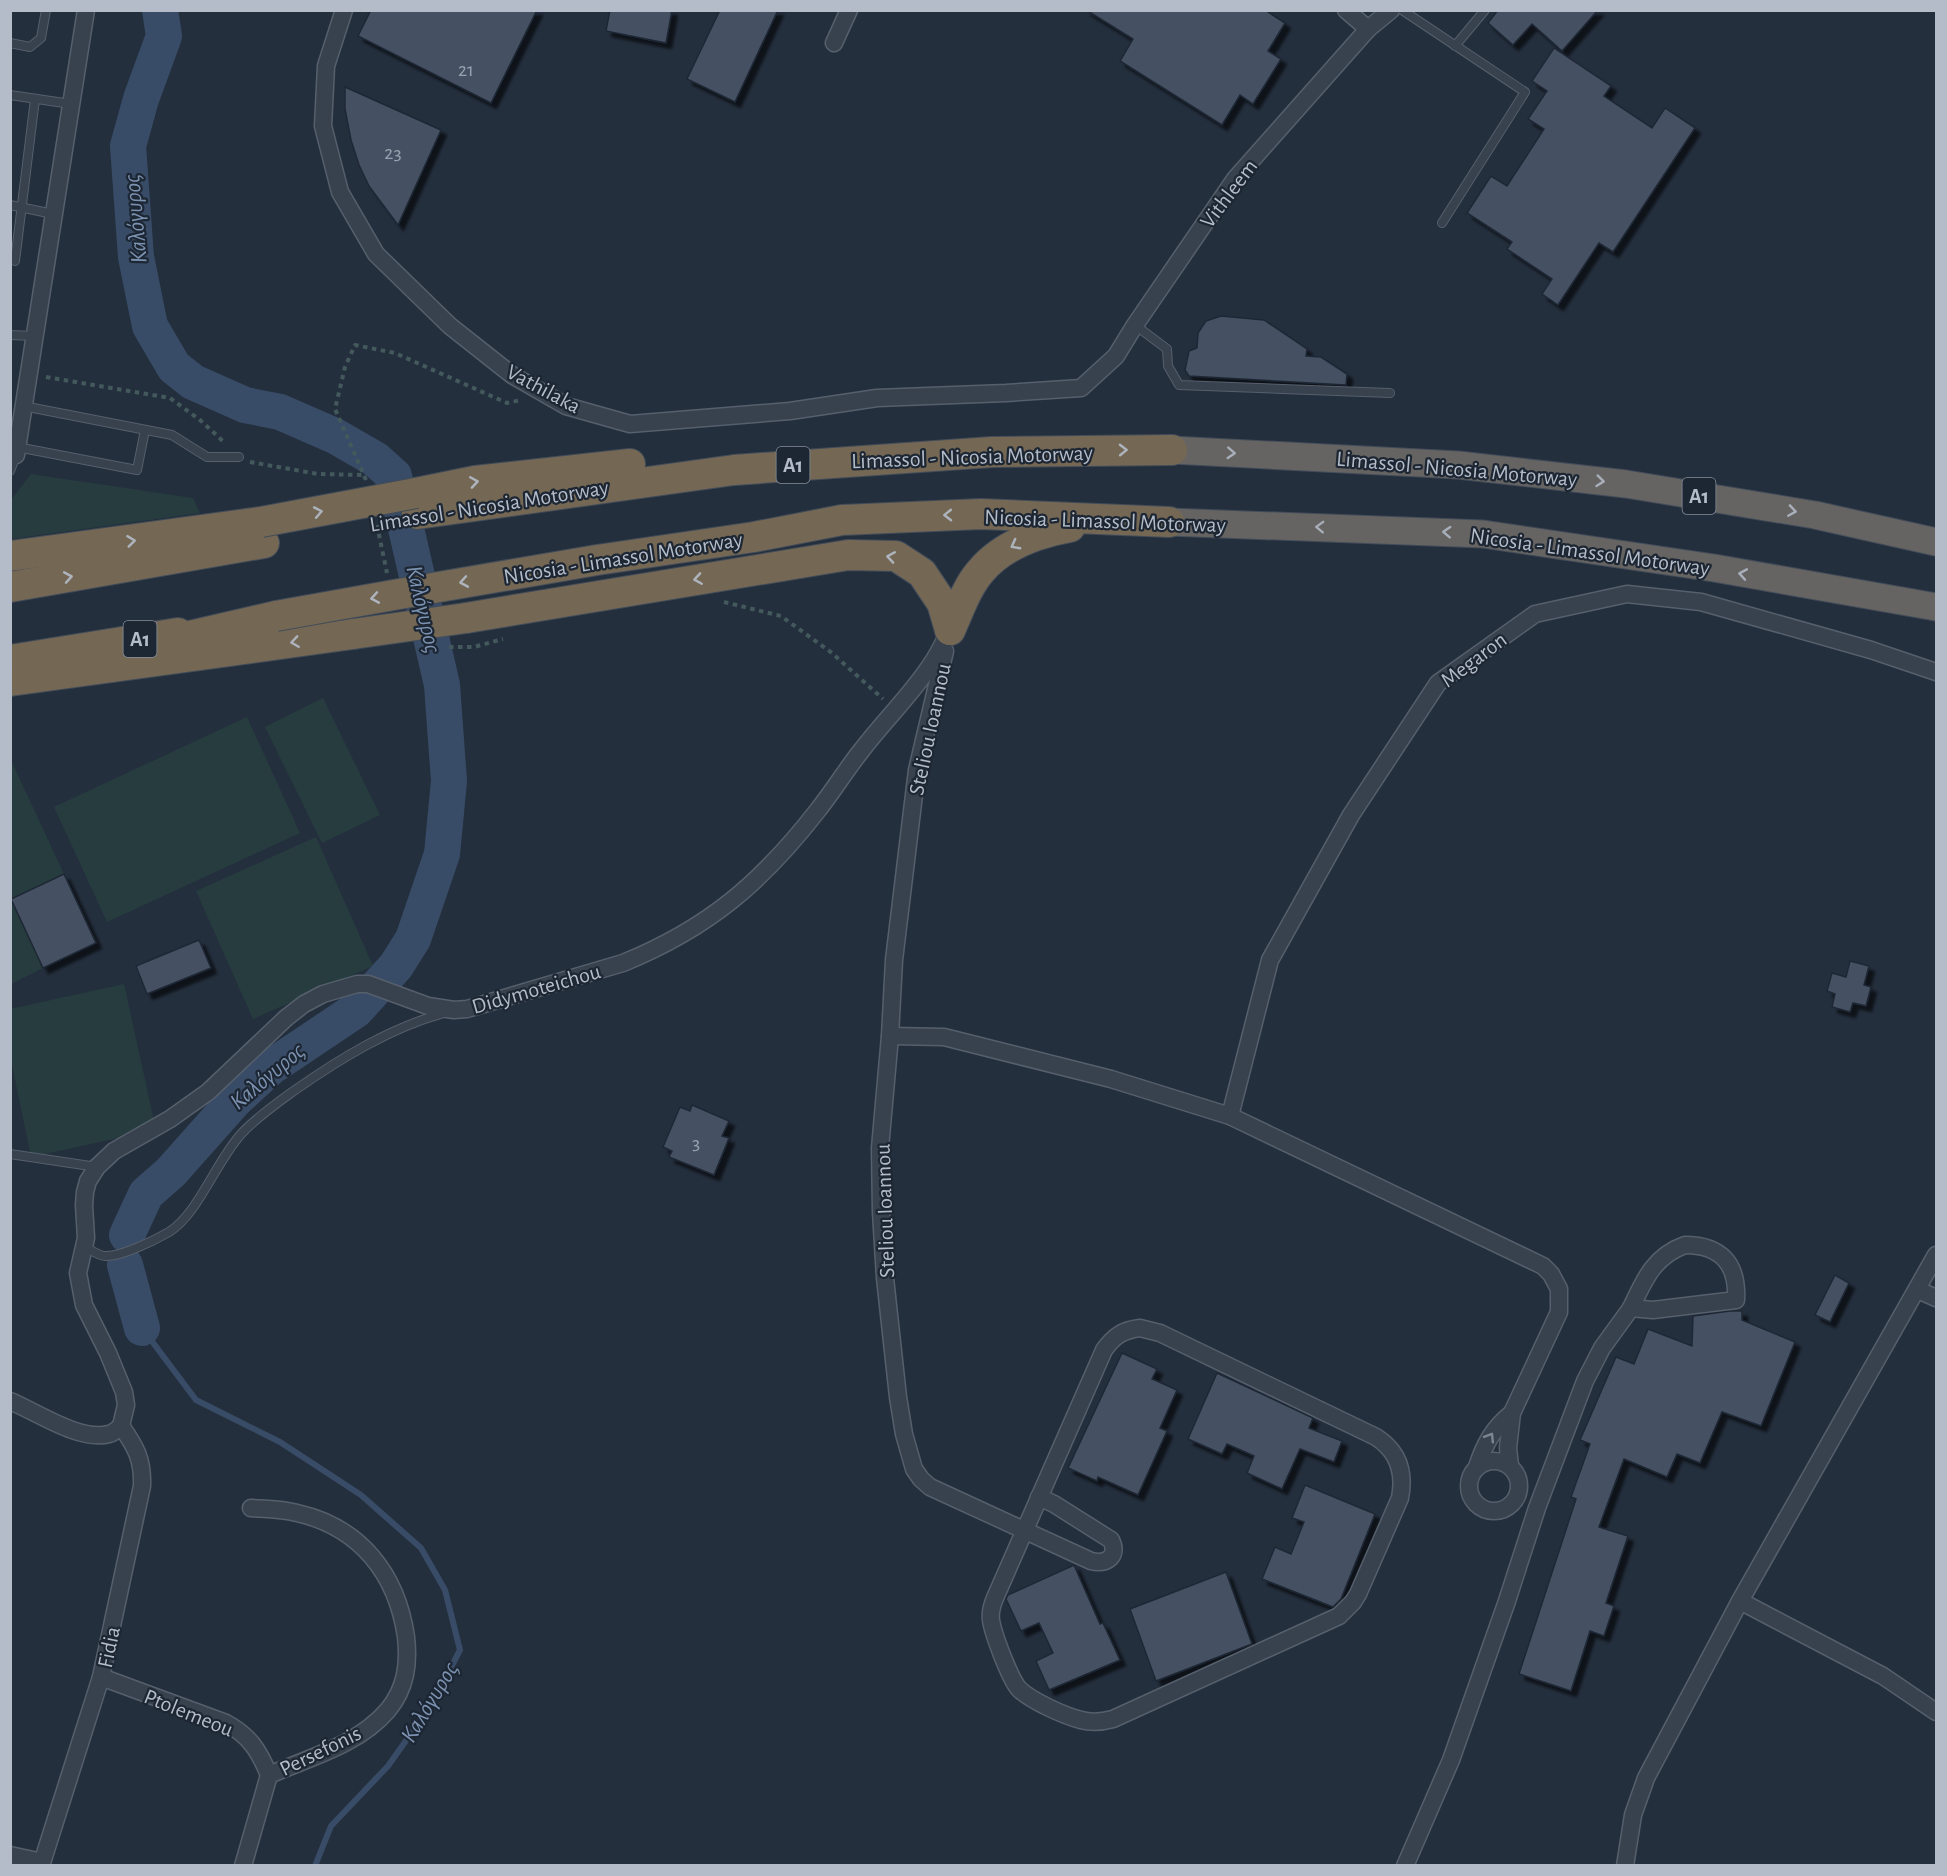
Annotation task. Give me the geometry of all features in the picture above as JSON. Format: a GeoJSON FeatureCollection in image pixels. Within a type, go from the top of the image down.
{"type":"FeatureCollection","features":[{"type":"Feature","properties":{"kind":"highway","name":"Limassol - Nicosia Motorway"},"geometry":{"type":"LineString","coordinates":[[10,587],[262,533],[417,504],[734,470],[992,452],[1172,450],[1458,465],[1626,484],[1815,515],[1936,542]]}},
{"type":"Feature","properties":{"kind":"highway","name":"Nicosia - Limassol Motorway"},"geometry":{"type":"LineString","coordinates":[[10,660],[597,560],[754,537],[842,520],[981,514],[1483,534],[1714,568],[1936,607]]}},
{"type":"Feature","properties":{"kind":"highway"},"geometry":{"type":"LineString","coordinates":[[950,630],[966,594],[979,573],[995,555],[1044,532],[1112,519]]}},
{"type":"Feature","properties":{"kind":"highway"},"geometry":{"type":"LineString","coordinates":[[10,556],[262,533]]}},
{"type":"Feature","properties":{"kind":"highway"},"geometry":{"type":"LineString","coordinates":[[10,680],[465,618],[848,555],[896,556],[922,573],[942,603],[950,630]]}},
{"type":"Feature","properties":{"kind":"highway"},"geometry":{"type":"LineString","coordinates":[[1801,584],[1875,609],[1936,622]]}},
{"type":"Feature","properties":{"kind":"highway"},"geometry":{"type":"LineString","coordinates":[[10,680],[273,617]]}},
{"type":"Feature","properties":{"kind":"street"},"geometry":{"type":"LineString","coordinates":[[15,458],[86,10]]}},
{"type":"Feature","properties":{"kind":"street","name":"Vathilaka"},"geometry":{"type":"LineString","coordinates":[[344,10],[326,66],[323,126],[340,192],[376,255],[450,326],[512,375],[566,406],[630,424],[790,411],[877,398],[1080,388]]}},
{"type":"Feature","properties":{"kind":"street"},"geometry":{"type":"LineString","coordinates":[[834,43],[849,10]]}},
{"type":"Feature","properties":{"kind":"street"},"geometry":{"type":"LineString","coordinates":[[1346,10],[1368,29]]}},
{"type":"Feature","properties":{"kind":"street","name":"Vithleem"},"geometry":{"type":"LineString","coordinates":[[1080,388],[1116,357],[1135,325],[1235,179],[1368,29],[1391,10]]}},
{"type":"Feature","properties":{"kind":"street","name":"Megaron"},"geometry":{"type":"LineString","coordinates":[[1230,1116],[1270,960],[1351,815],[1438,683],[1535,614],[1627,594],[1701,602],[1871,650],[1936,672]]}},
{"type":"Feature","properties":{"kind":"street","name":"Didymoteichou"},"geometry":{"type":"LineString","coordinates":[[121,1426],[126,1405],[124,1392],[84,1305],[78,1273],[84,1247],[85,1192],[88,1181],[97,1167],[114,1151],[170,1119],[208,1092],[286,1018],[304,1004],[340,987],[357,984],[374,987],[428,1006],[454,1010],[497,1000],[623,963],[700,925],[764,873],[818,810],[861,751],[930,666],[950,630]]}},
{"type":"Feature","properties":{"kind":"street","name":"Steliou Ioannou"},"geometry":{"type":"LineString","coordinates":[[950,630],[917,770],[894,960],[880,1148],[885,1278],[898,1397],[909,1454],[914,1469],[921,1479],[930,1487],[1095,1562],[1105,1562],[1112,1556],[1114,1547],[1111,1540],[1039,1497]]}},
{"type":"Feature","properties":{"kind":"street"},"geometry":{"type":"LineString","coordinates":[[890,1036],[944,1037],[1111,1079],[1230,1116],[1533,1260],[1551,1274],[1559,1289],[1559,1312],[1512,1413],[1508,1448],[1510,1466],[1519,1480],[1517,1497],[1506,1509],[1489,1511],[1475,1503],[1469,1488],[1469,1480],[1477,1467],[1488,1438],[1498,1424],[1512,1413]]}},
{"type":"Feature","properties":{"kind":"street"},"geometry":{"type":"LineString","coordinates":[[1405,1866],[1451,1760],[1537,1508],[1593,1364],[1631,1308],[1659,1259],[1671,1250],[1685,1245],[1699,1245],[1713,1250],[1725,1259],[1733,1271],[1737,1286],[1736,1300],[1653,1310],[1631,1308]]}},
{"type":"Feature","properties":{"kind":"street"},"geometry":{"type":"LineString","coordinates":[[1625,1866],[1633,1815],[1646,1778],[1740,1601],[1936,1255]]}},
{"type":"Feature","properties":{"kind":"street"},"geometry":{"type":"LineString","coordinates":[[1918,1290],[1936,1298]]}},
{"type":"Feature","properties":{"kind":"street"},"geometry":{"type":"LineString","coordinates":[[1140,1328],[1160,1333],[1376,1437],[1392,1450],[1401,1468],[1402,1479],[1400,1498],[1358,1594],[1346,1611],[1331,1620],[1104,1722],[1081,1720],[1034,1700],[1018,1688],[1010,1675],[994,1630],[991,1610],[995,1598],[1039,1497],[1104,1350],[1116,1336],[1130,1329],[1140,1328]]}},
{"type":"Feature","properties":{"kind":"street"},"geometry":{"type":"LineString","coordinates":[[10,1401],[61,1426],[92,1435],[110,1434],[121,1426]]}},
{"type":"Feature","properties":{"kind":"street","name":"Fidia"},"geometry":{"type":"LineString","coordinates":[[41,1864],[101,1677],[142,1486],[143,1468],[139,1456],[121,1426]]}},
{"type":"Feature","properties":{"kind":"street"},"geometry":{"type":"LineString","coordinates":[[1477,1467],[1486,1461],[1495,1460],[1510,1466]]}},
{"type":"Feature","properties":{"kind":"street"},"geometry":{"type":"LineString","coordinates":[[1517,1497],[1537,1508]]}},
{"type":"Feature","properties":{"kind":"street","name":"Persefonis"},"geometry":{"type":"LineString","coordinates":[[251,1508],[311,1516],[344,1532],[370,1554],[384,1574],[400,1606],[408,1659],[406,1676],[399,1695],[375,1723],[355,1738],[332,1750],[269,1775]]}},
{"type":"Feature","properties":{"kind":"street"},"geometry":{"type":"LineString","coordinates":[[1740,1601],[1882,1676],[1936,1712]]}},
{"type":"Feature","properties":{"kind":"street","name":"Ptolemeou"},"geometry":{"type":"LineString","coordinates":[[101,1677],[226,1723],[239,1731],[259,1752],[269,1775]]}},
{"type":"Feature","properties":{"kind":"street"},"geometry":{"type":"LineString","coordinates":[[243,1866],[269,1775]]}},
{"type":"Feature","properties":{"kind":"street"},"geometry":{"type":"LineString","coordinates":[[10,1855],[41,1864]]}},
{"type":"Feature","properties":{"kind":"lane"},"geometry":{"type":"LineString","coordinates":[[10,44],[30,48],[41,38],[46,10]]}},
{"type":"Feature","properties":{"kind":"lane"},"geometry":{"type":"LineString","coordinates":[[1402,10],[1525,92],[1442,223]]}},
{"type":"Feature","properties":{"kind":"lane"},"geometry":{"type":"LineString","coordinates":[[1455,46],[1485,10]]}},
{"type":"Feature","properties":{"kind":"lane"},"geometry":{"type":"LineString","coordinates":[[10,95],[71,104]]}},
{"type":"Feature","properties":{"kind":"lane"},"geometry":{"type":"LineString","coordinates":[[15,261],[36,99]]}},
{"type":"Feature","properties":{"kind":"lane"},"geometry":{"type":"LineString","coordinates":[[10,205],[53,214]]}},
{"type":"Feature","properties":{"kind":"lane"},"geometry":{"type":"LineString","coordinates":[[1135,325],[1167,349],[1168,366],[1179,385],[1390,393]]}},
{"type":"Feature","properties":{"kind":"lane"},"geometry":{"type":"LineString","coordinates":[[10,335],[34,336]]}},
{"type":"Feature","properties":{"kind":"lane"},"geometry":{"type":"LineString","coordinates":[[23,406],[172,435],[207,457],[239,457]]}},
{"type":"Feature","properties":{"kind":"lane"},"geometry":{"type":"LineString","coordinates":[[15,458],[137,470],[145,430]]}},
{"type":"Feature","properties":{"kind":"lane"},"geometry":{"type":"LineString","coordinates":[[84,1247],[103,1257],[119,1254],[170,1231],[192,1209],[221,1161],[242,1133],[275,1104],[329,1066],[389,1034],[420,1020],[454,1010]]}},
{"type":"Feature","properties":{"kind":"lane"},"geometry":{"type":"LineString","coordinates":[[10,1154],[97,1167]]}},
{"type":"Feature","properties":{"kind":"path"},"geometry":{"type":"LineString","coordinates":[[368,486],[335,410],[345,367],[355,345],[396,353],[507,403],[549,395]]}},
{"type":"Feature","properties":{"kind":"path"},"geometry":{"type":"LineString","coordinates":[[28,374],[170,398],[200,420],[239,457],[254,464],[318,474],[365,475]]}},
{"type":"Feature","properties":{"kind":"path"},"geometry":{"type":"LineString","coordinates":[[376,521],[389,579]]}},
{"type":"Feature","properties":{"kind":"path"},"geometry":{"type":"LineString","coordinates":[[718,600],[781,615],[832,653],[895,710]]}},
{"type":"Feature","properties":{"kind":"path"},"geometry":{"type":"LineString","coordinates":[[443,647],[474,646],[507,638]]}},
{"type":"Feature","properties":{"kind":"green space"},"geometry":{"type":"Polygon","coordinates":[[[31,474],[193,498],[200,513],[11,539],[11,500],[31,474]]]}},
{"type":"Feature","properties":{"kind":"green space"},"geometry":{"type":"Polygon","coordinates":[[[323,698],[380,815],[322,843],[265,727],[323,698]]]}},
{"type":"Feature","properties":{"kind":"green space"},"geometry":{"type":"Polygon","coordinates":[[[247,717],[300,833],[107,922],[54,807],[247,717]]]}},
{"type":"Feature","properties":{"kind":"green space"},"geometry":{"type":"Polygon","coordinates":[[[10,758],[64,874],[11,899],[43,968],[11,984],[10,758]]]}},
{"type":"Feature","properties":{"kind":"green space"},"geometry":{"type":"Polygon","coordinates":[[[316,837],[373,966],[253,1019],[196,891],[316,837]]]}},
{"type":"Feature","properties":{"kind":"green space"},"geometry":{"type":"Polygon","coordinates":[[[124,984],[156,1130],[31,1157],[11,1060],[10,1009],[124,984]]]}},
{"type":"Feature","properties":{"kind":"building"},"geometry":{"type":"Polygon","coordinates":[[[371,10],[537,10],[491,103],[358,36],[371,10]]]}},
{"type":"Feature","properties":{"kind":"building"},"geometry":{"type":"Polygon","coordinates":[[[610,10],[672,10],[666,43],[606,31],[610,10]]]}},
{"type":"Feature","properties":{"kind":"building"},"geometry":{"type":"Polygon","coordinates":[[[720,10],[778,10],[735,102],[687,79],[720,10]]]}},
{"type":"Feature","properties":{"kind":"building"},"geometry":{"type":"Polygon","coordinates":[[[1086,10],[1265,10],[1285,23],[1268,51],[1281,59],[1253,104],[1240,95],[1222,125],[1120,61],[1133,39],[1086,10]]]}},
{"type":"Feature","properties":{"kind":"building"},"geometry":{"type":"Polygon","coordinates":[[[1498,10],[1598,10],[1562,51],[1532,24],[1513,45],[1488,23],[1498,10]]]}},
{"type":"Feature","properties":{"kind":"building"},"geometry":{"type":"Polygon","coordinates":[[[1554,48],[1611,86],[1604,96],[1652,128],[1665,108],[1695,128],[1613,252],[1599,243],[1558,305],[1542,294],[1552,279],[1507,249],[1512,242],[1467,213],[1491,176],[1507,186],[1544,129],[1528,119],[1547,91],[1532,81],[1554,48]]]}},
{"type":"Feature","properties":{"kind":"building"},"geometry":{"type":"Polygon","coordinates":[[[345,87],[441,130],[398,225],[369,186],[359,165],[345,109],[345,87]]]}},
{"type":"Feature","properties":{"kind":"building"},"geometry":{"type":"Polygon","coordinates":[[[1221,316],[1264,320],[1307,349],[1306,356],[1321,357],[1347,374],[1346,385],[1189,376],[1185,370],[1189,351],[1197,348],[1198,333],[1206,321],[1221,316]]]}},
{"type":"Feature","properties":{"kind":"building"},"geometry":{"type":"Polygon","coordinates":[[[64,874],[96,943],[43,968],[11,899],[64,874]]]}},
{"type":"Feature","properties":{"kind":"building"},"geometry":{"type":"Polygon","coordinates":[[[199,940],[211,968],[147,994],[136,966],[199,940]]]}},
{"type":"Feature","properties":{"kind":"building"},"geometry":{"type":"Polygon","coordinates":[[[1850,961],[1869,966],[1864,985],[1871,987],[1866,1006],[1853,1003],[1850,1012],[1832,1007],[1835,994],[1827,991],[1832,973],[1846,977],[1850,961]]]}},
{"type":"Feature","properties":{"kind":"building"},"geometry":{"type":"Polygon","coordinates":[[[692,1105],[729,1121],[722,1136],[729,1138],[714,1175],[669,1157],[672,1151],[663,1147],[680,1107],[690,1111],[692,1105]]]}},
{"type":"Feature","properties":{"kind":"building"},"geometry":{"type":"Polygon","coordinates":[[[1835,1275],[1849,1283],[1830,1322],[1815,1315],[1835,1275]]]}},
{"type":"Feature","properties":{"kind":"building"},"geometry":{"type":"Polygon","coordinates":[[[1742,1311],[1742,1320],[1795,1342],[1761,1426],[1722,1412],[1700,1463],[1677,1454],[1667,1477],[1624,1459],[1599,1527],[1628,1536],[1606,1603],[1614,1606],[1604,1636],[1590,1631],[1571,1691],[1519,1674],[1576,1499],[1571,1497],[1590,1444],[1580,1440],[1616,1357],[1634,1364],[1648,1329],[1692,1346],[1693,1316],[1742,1311]]]}},
{"type":"Feature","properties":{"kind":"building"},"geometry":{"type":"Polygon","coordinates":[[[1122,1353],[1157,1369],[1152,1379],[1177,1390],[1160,1428],[1167,1431],[1138,1495],[1098,1477],[1097,1481],[1068,1468],[1122,1353]]]}},
{"type":"Feature","properties":{"kind":"building"},"geometry":{"type":"Polygon","coordinates":[[[1217,1373],[1313,1418],[1309,1428],[1342,1441],[1334,1462],[1300,1449],[1282,1489],[1247,1473],[1254,1456],[1227,1444],[1222,1454],[1188,1439],[1217,1373]]]}},
{"type":"Feature","properties":{"kind":"building"},"geometry":{"type":"Polygon","coordinates":[[[1305,1485],[1375,1514],[1341,1599],[1333,1607],[1262,1579],[1275,1547],[1291,1554],[1304,1522],[1292,1518],[1305,1485]]]}},
{"type":"Feature","properties":{"kind":"building"},"geometry":{"type":"Polygon","coordinates":[[[1074,1565],[1100,1624],[1103,1623],[1120,1660],[1049,1690],[1036,1661],[1053,1653],[1039,1623],[1021,1631],[1006,1599],[1008,1595],[1074,1565]]]}},
{"type":"Feature","properties":{"kind":"building"},"geometry":{"type":"Polygon","coordinates":[[[1226,1572],[1252,1644],[1156,1681],[1130,1609],[1226,1572]]]}},
{"type":"Feature","properties":{"kind":"waterway","name":"Καλόγυρος"},"geometry":{"type":"LineString","coordinates":[[127,1235],[146,1194],[171,1172],[235,1100],[271,1067],[356,1010],[396,966],[413,939],[442,854],[449,781],[442,685],[394,476],[375,459],[335,436],[280,412],[245,405],[193,382],[174,367],[150,326],[136,257],[128,146],[141,99],[164,36],[160,10]]}},
{"type":"Feature","properties":{"kind":"waterway","name":"Καλόγυρος"},"geometry":{"type":"LineString","coordinates":[[125,1265],[142,1328]]}},
{"type":"Feature","properties":{"kind":"waterway","name":"Καλόγυρος"},"geometry":{"type":"LineString","coordinates":[[142,1328],[196,1400],[280,1442],[361,1495],[421,1548],[445,1590],[460,1650],[432,1704],[388,1766],[331,1826],[315,1866]]}}]}
